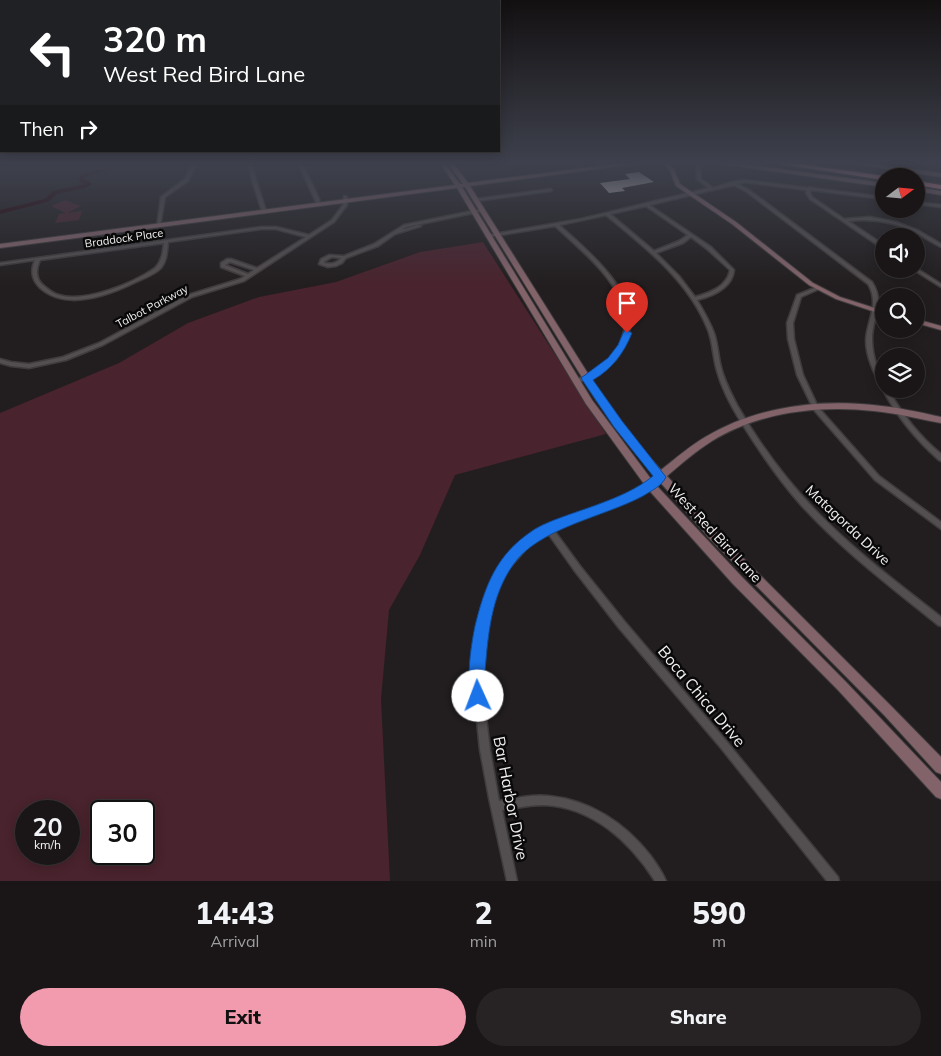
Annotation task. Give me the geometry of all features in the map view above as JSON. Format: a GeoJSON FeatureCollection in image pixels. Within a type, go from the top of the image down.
{"type":"FeatureCollection","features":[{"type":"Feature","properties":{"kind":"main road"},"geometry":{"type":"LineString","coordinates":[[0,246],[304,204]]}},
{"type":"Feature","properties":{"kind":"main road","name":"West Red Bird Lane"},"geometry":{"type":"LineString","coordinates":[[469,204],[576,381],[611,434],[650,486],[737,580],[842,686],[941,792]]}},
{"type":"Feature","properties":{"kind":"main road","name":"West Red Bird Lane"},"geometry":{"type":"LineString","coordinates":[[479,204],[586,378],[618,424],[660,477],[714,536],[876,698],[941,767]]}},
{"type":"Feature","properties":{"kind":"main road"},"geometry":{"type":"LineString","coordinates":[[706,204],[734,223],[817,288],[838,298],[875,310]]}},
{"type":"Feature","properties":{"kind":"main road"},"geometry":{"type":"LineString","coordinates":[[0,242],[158,224]]}},
{"type":"Feature","properties":{"kind":"main road"},"geometry":{"type":"LineString","coordinates":[[493,244],[502,242]]}},
{"type":"Feature","properties":{"kind":"main road"},"geometry":{"type":"LineString","coordinates":[[925,324],[941,328]]}},
{"type":"Feature","properties":{"kind":"main road"},"geometry":{"type":"LineString","coordinates":[[650,486],[710,438],[745,422],[783,412],[816,408],[864,406],[941,420]]}},
{"type":"Feature","properties":{"kind":"street"},"geometry":{"type":"LineString","coordinates":[[158,224],[162,204]]}},
{"type":"Feature","properties":{"kind":"street"},"geometry":{"type":"LineString","coordinates":[[262,204],[264,210]]}},
{"type":"Feature","properties":{"kind":"street","name":"Talbot Parkway"},"geometry":{"type":"LineString","coordinates":[[0,361],[29,366],[64,359],[101,344],[190,296],[229,285],[249,276],[337,217],[345,204]]}},
{"type":"Feature","properties":{"kind":"street"},"geometry":{"type":"LineString","coordinates":[[488,236],[557,225],[650,204]]}},
{"type":"Feature","properties":{"kind":"street"},"geometry":{"type":"LineString","coordinates":[[765,204],[870,283],[875,290]]}},
{"type":"Feature","properties":{"kind":"street"},"geometry":{"type":"LineString","coordinates":[[820,204],[875,241]]}},
{"type":"Feature","properties":{"kind":"street"},"geometry":{"type":"LineString","coordinates":[[925,204],[941,206]]}},
{"type":"Feature","properties":{"kind":"street"},"geometry":{"type":"LineString","coordinates":[[647,205],[718,256],[733,272],[727,282],[714,292],[694,299]]}},
{"type":"Feature","properties":{"kind":"street"},"geometry":{"type":"LineString","coordinates":[[344,256],[376,245],[396,233],[414,226],[484,212]]}},
{"type":"Feature","properties":{"kind":"street","name":"Matagorda Drive"},"geometry":{"type":"LineString","coordinates":[[607,214],[654,252],[680,277],[711,331],[721,375],[745,422],[776,469],[804,504],[849,547],[941,622]]}},
{"type":"Feature","properties":{"kind":"street"},"geometry":{"type":"LineString","coordinates":[[842,220],[869,218],[901,224],[913,228],[941,246]]}},
{"type":"Feature","properties":{"kind":"street"},"geometry":{"type":"LineString","coordinates":[[557,225],[594,261],[614,284],[622,297],[628,317],[627,333],[618,353],[605,367],[586,378],[576,381]]}},
{"type":"Feature","properties":{"kind":"street","name":"Braddock Place"},"geometry":{"type":"LineString","coordinates":[[0,264],[268,227],[309,236]]}},
{"type":"Feature","properties":{"kind":"street"},"geometry":{"type":"LineString","coordinates":[[654,252],[681,242],[691,235]]}},
{"type":"Feature","properties":{"kind":"street"},"geometry":{"type":"LineString","coordinates":[[39,258],[34,269],[34,276],[45,290],[59,297],[88,296],[115,290],[156,269],[162,262],[166,241]]}},
{"type":"Feature","properties":{"kind":"street"},"geometry":{"type":"LineString","coordinates":[[249,276],[223,266],[223,264],[229,260],[258,270]]}},
{"type":"Feature","properties":{"kind":"street"},"geometry":{"type":"LineString","coordinates":[[925,275],[941,286]]}},
{"type":"Feature","properties":{"kind":"street"},"geometry":{"type":"LineString","coordinates":[[817,288],[799,296],[790,323],[795,359],[816,408],[877,478],[941,526]]}},
{"type":"Feature","properties":{"kind":"street"},"geometry":{"type":"LineString","coordinates":[[875,310],[869,331],[869,349],[875,369]]}},
{"type":"Feature","properties":{"kind":"street"},"geometry":{"type":"LineString","coordinates":[[890,398],[910,429],[941,458]]}},
{"type":"Feature","properties":{"kind":"street","name":"Bar Harbor Drive"},"geometry":{"type":"LineString","coordinates":[[512,881],[482,734],[478,690],[480,638],[488,604],[498,576],[509,558],[528,540],[549,529],[614,504],[650,486]]}},
{"type":"Feature","properties":{"kind":"street","name":"Boca Chica Drive"},"geometry":{"type":"LineString","coordinates":[[549,529],[622,625],[706,723],[834,881]]}},
{"type":"Feature","properties":{"kind":"street"},"geometry":{"type":"LineString","coordinates":[[497,806],[551,801],[572,805],[588,811],[625,835],[641,850],[661,881]]}},
{"type":"Feature","properties":{"kind":"shaded area"},"geometry":{"type":"Polygon","coordinates":[[[55,204],[76,204],[81,206],[67,213],[82,211],[79,220],[55,223],[59,214],[66,213],[51,206],[55,204]]]}},
{"type":"Feature","properties":{"kind":"shaded area"},"geometry":{"type":"Polygon","coordinates":[[[483,242],[606,434],[455,475],[420,555],[389,610],[381,699],[390,881],[0,881],[0,413],[119,363],[188,323],[259,297],[336,282],[420,252],[483,242]]]}},
{"type":"Feature","properties":{"kind":"waterway"},"geometry":{"type":"LineString","coordinates":[[0,212],[32,204]]}},
{"type":"Feature","properties":{"kind":"route"},"geometry":{"type":"LineString","coordinates":[[478,696],[477,681],[480,638],[488,604],[498,576],[509,558],[537,534],[625,499],[650,486],[660,477],[618,424],[586,378],[598,372],[612,360],[622,346],[627,333]]}}]}
